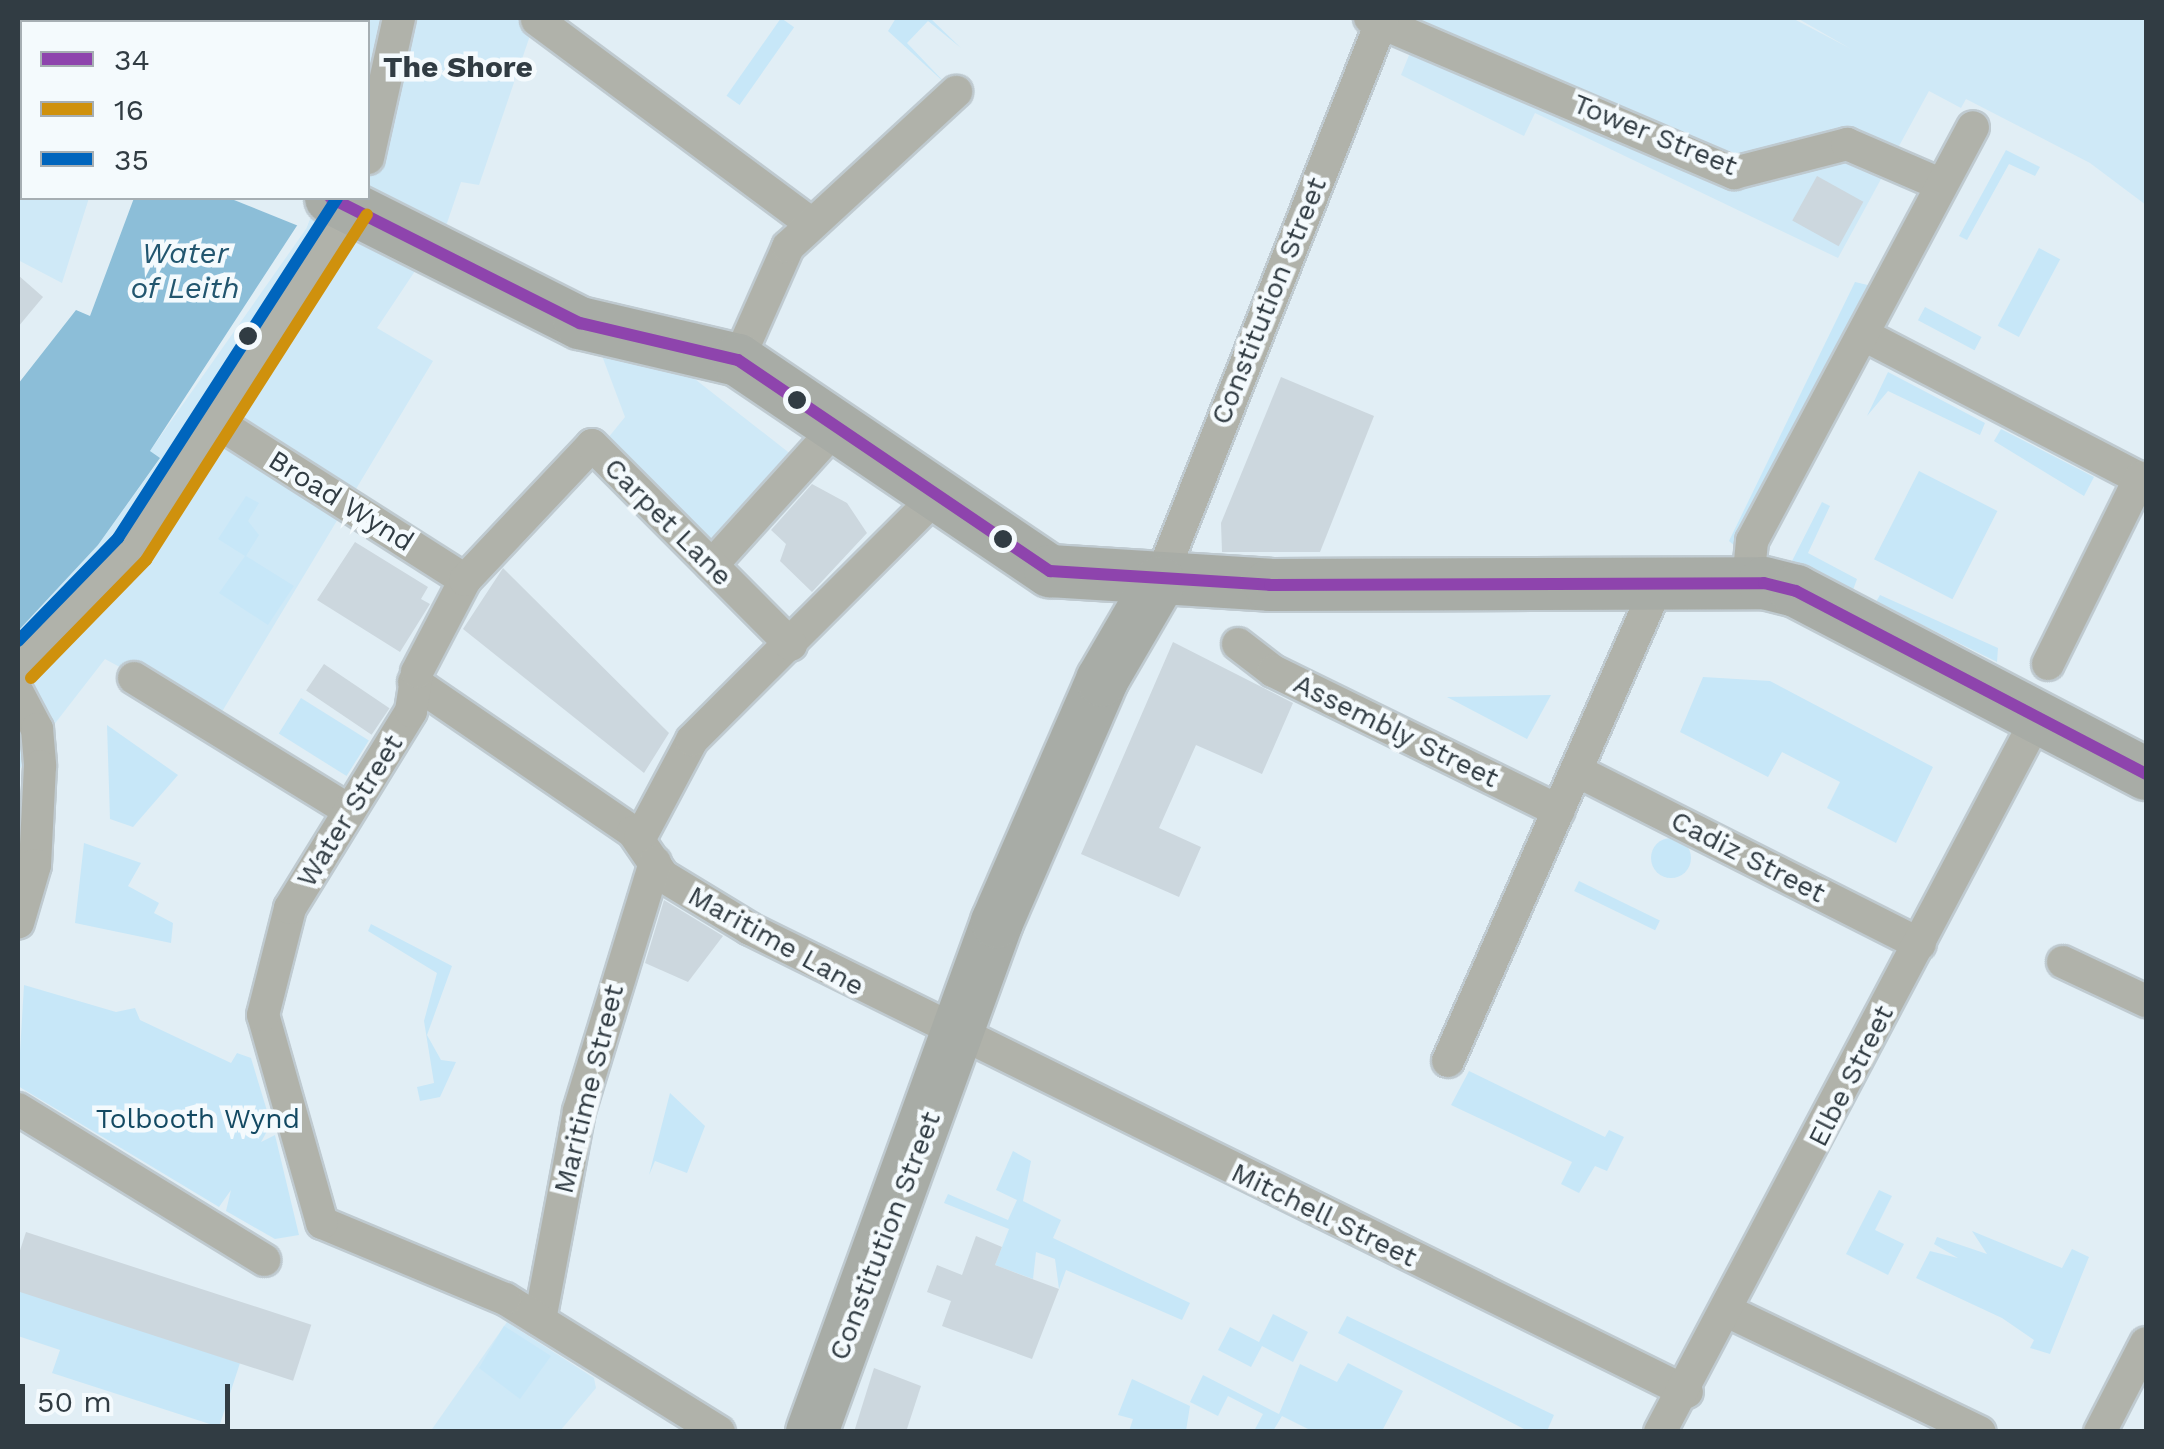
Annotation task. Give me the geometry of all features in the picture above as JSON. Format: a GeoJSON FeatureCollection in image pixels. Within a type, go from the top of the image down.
{"type":"FeatureCollection","features":[{"type":"Feature","properties":{"kind":"main road"},"geometry":{"type":"LineString","coordinates":[[368,200],[580,322],[738,360],[936,497],[1050,570],[1158,582],[1763,584],[2038,717],[2146,774]]}},
{"type":"Feature","properties":{"kind":"main road","name":"Constitution Street"},"geometry":{"type":"LineString","coordinates":[[812,1432],[960,1041],[1030,927],[1132,686],[1158,582]]}},
{"type":"Feature","properties":{"kind":"street"},"geometry":{"type":"LineString","coordinates":[[370,122],[399,18]]}},
{"type":"Feature","properties":{"kind":"street","name":"Tower Street"},"geometry":{"type":"LineString","coordinates":[[1378,18],[1734,173],[1848,144],[1942,185]]}},
{"type":"Feature","properties":{"kind":"street","name":"Constitution Street"},"geometry":{"type":"LineString","coordinates":[[1158,582],[1378,18]]}},
{"type":"Feature","properties":{"kind":"street"},"geometry":{"type":"LineString","coordinates":[[537,20],[812,224]]}},
{"type":"Feature","properties":{"kind":"street"},"geometry":{"type":"LineString","coordinates":[[738,360],[788,247],[956,92]]}},
{"type":"Feature","properties":{"kind":"street"},"geometry":{"type":"LineString","coordinates":[[1763,584],[1752,541],[1973,127]]}},
{"type":"Feature","properties":{"kind":"street"},"geometry":{"type":"LineString","coordinates":[[18,666],[103,584],[217,422],[345,200]]}},
{"type":"Feature","properties":{"kind":"street"},"geometry":{"type":"LineString","coordinates":[[1864,335],[2143,480],[2048,664]]}},
{"type":"Feature","properties":{"kind":"street","name":"Broad Wynd"},"geometry":{"type":"LineString","coordinates":[[217,422],[465,580]]}},
{"type":"Feature","properties":{"kind":"street"},"geometry":{"type":"LineString","coordinates":[[712,566],[836,428]]}},
{"type":"Feature","properties":{"kind":"street","name":"Carpet Lane"},"geometry":{"type":"LineString","coordinates":[[465,580],[592,446],[791,644]]}},
{"type":"Feature","properties":{"kind":"street","name":"Maritime Street"},"geometry":{"type":"LineString","coordinates":[[540,1320],[579,1111],[647,850],[692,740],[936,497]]}},
{"type":"Feature","properties":{"kind":"street","name":"Water Street"},"geometry":{"type":"LineString","coordinates":[[465,580],[414,682],[411,711],[345,808],[290,908],[263,1024],[322,1224],[540,1320]]}},
{"type":"Feature","properties":{"kind":"street"},"geometry":{"type":"LineString","coordinates":[[1448,1060],[1658,584]]}},
{"type":"Feature","properties":{"kind":"street","name":"Assembly Street"},"geometry":{"type":"LineString","coordinates":[[1238,644],[1273,671],[1558,811]]}},
{"type":"Feature","properties":{"kind":"street"},"geometry":{"type":"LineString","coordinates":[[134,678],[345,808]]}},
{"type":"Feature","properties":{"kind":"street","name":"Maritime Lane"},"geometry":{"type":"LineString","coordinates":[[414,682],[647,850],[750,930],[960,1041]]}},
{"type":"Feature","properties":{"kind":"street"},"geometry":{"type":"LineString","coordinates":[[18,693],[37,729],[40,766],[35,865],[18,923]]}},
{"type":"Feature","properties":{"kind":"street","name":"Elbe Street"},"geometry":{"type":"LineString","coordinates":[[1660,1432],[1687,1392],[2038,717]]}},
{"type":"Feature","properties":{"kind":"street","name":"Cadiz Street"},"geometry":{"type":"LineString","coordinates":[[1576,771],[1920,944]]}},
{"type":"Feature","properties":{"kind":"street"},"geometry":{"type":"LineString","coordinates":[[2063,962],[2146,1001]]}},
{"type":"Feature","properties":{"kind":"street","name":"Mitchell Street"},"geometry":{"type":"LineString","coordinates":[[960,1041],[1687,1392]]}},
{"type":"Feature","properties":{"kind":"street"},"geometry":{"type":"LineString","coordinates":[[18,1109],[264,1260]]}},
{"type":"Feature","properties":{"kind":"street"},"geometry":{"type":"LineString","coordinates":[[1729,1312],[1980,1432]]}},
{"type":"Feature","properties":{"kind":"street"},"geometry":{"type":"LineString","coordinates":[[540,1320],[719,1432]]}},
{"type":"Feature","properties":{"kind":"street"},"geometry":{"type":"LineString","coordinates":[[2100,1432],[2146,1343]]}},
{"type":"Feature","properties":{"kind":"shaded area"},"geometry":{"type":"Polygon","coordinates":[[[353,18],[536,18],[479,185],[461,182],[447,223],[377,328],[433,361],[217,720],[105,659],[18,771],[18,631],[98,545],[160,459],[150,451],[306,229],[317,200],[370,200],[370,20],[353,18]]]}},
{"type":"Feature","properties":{"kind":"shaded area"},"geometry":{"type":"Polygon","coordinates":[[[1424,18],[1792,18],[1851,49],[1797,18],[2146,18],[2146,205],[2090,163],[1966,99],[1961,108],[1929,91],[1838,258],[1535,113],[1524,136],[1401,75],[1424,18]]]}},
{"type":"Feature","properties":{"kind":"shaded area"},"geometry":{"type":"Polygon","coordinates":[[[18,113],[20,200],[88,200],[62,283],[18,260],[18,113]]]}},
{"type":"Feature","properties":{"kind":"shaded area"},"geometry":{"type":"Polygon","coordinates":[[[601,353],[663,354],[797,459],[700,566],[591,459],[625,417],[601,353]]]}},
{"type":"Feature","properties":{"kind":"shaded area"},"geometry":{"type":"Polygon","coordinates":[[[507,1322],[594,1378],[596,1388],[560,1431],[430,1432],[507,1322]]]}},
{"type":"Feature","properties":{"kind":"green space"},"geometry":{"type":"Polygon","coordinates":[[[781,18],[794,27],[740,105],[727,96],[781,18]]]}},
{"type":"Feature","properties":{"kind":"green space"},"geometry":{"type":"Polygon","coordinates":[[[896,18],[930,18],[961,48],[928,21],[907,43],[947,85],[888,31],[896,18]]]}},
{"type":"Feature","properties":{"kind":"green space"},"geometry":{"type":"Polygon","coordinates":[[[2006,150],[2040,167],[2035,176],[2009,164],[1967,240],[1959,236],[2006,150]]]}},
{"type":"Feature","properties":{"kind":"green space"},"geometry":{"type":"Polygon","coordinates":[[[2039,248],[2060,259],[2019,337],[1998,326],[2039,248]]]}},
{"type":"Feature","properties":{"kind":"green space"},"geometry":{"type":"Polygon","coordinates":[[[1855,282],[1872,286],[1735,546],[1729,541],[1855,282]]]}},
{"type":"Feature","properties":{"kind":"green space"},"geometry":{"type":"Polygon","coordinates":[[[1925,307],[1982,337],[1974,350],[1918,320],[1925,307]]]}},
{"type":"Feature","properties":{"kind":"green space"},"geometry":{"type":"Polygon","coordinates":[[[1888,372],[1985,423],[1980,435],[1888,391],[1867,416],[1888,372]]]}},
{"type":"Feature","properties":{"kind":"green space"},"geometry":{"type":"Polygon","coordinates":[[[2001,429],[2094,477],[2084,496],[1994,441],[2001,429]]]}},
{"type":"Feature","properties":{"kind":"green space"},"geometry":{"type":"Polygon","coordinates":[[[1919,471],[1997,511],[1952,599],[1874,559],[1919,471]]]}},
{"type":"Feature","properties":{"kind":"green space"},"geometry":{"type":"Polygon","coordinates":[[[246,496],[259,503],[248,521],[259,535],[246,556],[294,586],[268,625],[219,593],[245,556],[218,539],[246,496]]]}},
{"type":"Feature","properties":{"kind":"green space"},"geometry":{"type":"Polygon","coordinates":[[[1822,502],[1830,506],[1808,553],[1857,579],[1853,590],[1792,561],[1822,502]]]}},
{"type":"Feature","properties":{"kind":"green space"},"geometry":{"type":"Polygon","coordinates":[[[1880,595],[1998,648],[1997,662],[1876,602],[1880,595]]]}},
{"type":"Feature","properties":{"kind":"green space"},"geometry":{"type":"Polygon","coordinates":[[[1703,677],[1770,681],[1933,767],[1896,843],[1827,808],[1840,782],[1782,752],[1768,777],[1680,732],[1703,677]]]}},
{"type":"Feature","properties":{"kind":"green space"},"geometry":{"type":"Polygon","coordinates":[[[1551,695],[1527,739],[1447,697],[1551,695]]]}},
{"type":"Feature","properties":{"kind":"green space"},"geometry":{"type":"Polygon","coordinates":[[[301,698],[369,740],[347,776],[279,734],[301,698]]]}},
{"type":"Feature","properties":{"kind":"green space"},"geometry":{"type":"Polygon","coordinates":[[[107,725],[178,775],[133,827],[110,819],[107,725]]]}},
{"type":"Feature","properties":{"kind":"green space"},"geometry":{"type":"Polygon","coordinates":[[[1671,838],[1685,844],[1691,858],[1685,872],[1671,878],[1657,872],[1651,858],[1657,844],[1671,838]]]}},
{"type":"Feature","properties":{"kind":"green space"},"geometry":{"type":"Polygon","coordinates":[[[84,843],[141,863],[128,886],[159,903],[154,913],[173,923],[171,943],[75,923],[84,843]]]}},
{"type":"Feature","properties":{"kind":"green space"},"geometry":{"type":"Polygon","coordinates":[[[1579,881],[1660,920],[1655,930],[1574,891],[1579,881]]]}},
{"type":"Feature","properties":{"kind":"green space"},"geometry":{"type":"Polygon","coordinates":[[[371,924],[452,966],[427,1035],[441,1060],[456,1062],[440,1097],[420,1101],[417,1087],[434,1083],[424,1021],[437,973],[368,931],[371,924]]]}},
{"type":"Feature","properties":{"kind":"green space","name":"Tolbooth Wynd"},"geometry":{"type":"Polygon","coordinates":[[[24,985],[116,1012],[135,1008],[140,1020],[231,1063],[237,1053],[251,1058],[271,1124],[261,1142],[275,1135],[299,1235],[275,1239],[226,1211],[231,1190],[219,1207],[18,1086],[24,985]]]}},
{"type":"Feature","properties":{"kind":"green space"},"geometry":{"type":"Polygon","coordinates":[[[1469,1071],[1605,1137],[1609,1130],[1624,1137],[1607,1171],[1595,1166],[1579,1193],[1561,1184],[1572,1162],[1451,1105],[1469,1071]]]}},
{"type":"Feature","properties":{"kind":"green space"},"geometry":{"type":"Polygon","coordinates":[[[670,1093],[705,1126],[687,1173],[655,1161],[649,1175],[670,1093]]]}},
{"type":"Feature","properties":{"kind":"green space"},"geometry":{"type":"Polygon","coordinates":[[[1013,1151],[1031,1161],[1023,1201],[1061,1220],[1053,1238],[1190,1303],[1182,1320],[1066,1270],[1059,1289],[1055,1259],[1036,1252],[1033,1279],[995,1265],[1009,1229],[944,1203],[948,1194],[1008,1220],[1017,1200],[996,1190],[1013,1151]]]}},
{"type":"Feature","properties":{"kind":"green space"},"geometry":{"type":"Polygon","coordinates":[[[1879,1190],[1892,1196],[1875,1230],[1904,1244],[1888,1275],[1846,1254],[1879,1190]]]}},
{"type":"Feature","properties":{"kind":"green space"},"geometry":{"type":"Polygon","coordinates":[[[1972,1231],[2062,1268],[2072,1249],[2089,1257],[2050,1354],[2030,1348],[2034,1340],[2002,1318],[1916,1278],[1930,1251],[1958,1258],[1934,1244],[1937,1237],[1987,1254],[1972,1231]]]}},
{"type":"Feature","properties":{"kind":"green space"},"geometry":{"type":"Polygon","coordinates":[[[18,1290],[240,1363],[219,1427],[52,1373],[60,1350],[18,1336],[18,1290]]]}},
{"type":"Feature","properties":{"kind":"green space"},"geometry":{"type":"Polygon","coordinates":[[[1273,1314],[1308,1332],[1293,1362],[1262,1346],[1251,1367],[1218,1350],[1230,1327],[1259,1342],[1273,1314]]]}},
{"type":"Feature","properties":{"kind":"green space"},"geometry":{"type":"Polygon","coordinates":[[[1347,1316],[1554,1415],[1547,1431],[1528,1431],[1338,1333],[1347,1316]]]}},
{"type":"Feature","properties":{"kind":"green space"},"geometry":{"type":"Polygon","coordinates":[[[504,1326],[551,1356],[520,1399],[479,1368],[504,1326]]]}},
{"type":"Feature","properties":{"kind":"green space"},"geometry":{"type":"Polygon","coordinates":[[[1348,1363],[1403,1391],[1382,1431],[1312,1431],[1282,1416],[1273,1431],[1254,1431],[1263,1414],[1228,1396],[1218,1416],[1190,1402],[1203,1375],[1279,1414],[1300,1364],[1337,1382],[1348,1363]]]}},
{"type":"Feature","properties":{"kind":"green space"},"geometry":{"type":"Polygon","coordinates":[[[1132,1379],[1190,1406],[1186,1431],[1129,1431],[1133,1419],[1118,1415],[1132,1379]]]}},
{"type":"Feature","properties":{"kind":"water","name":"Water of Leith"},"geometry":{"type":"Polygon","coordinates":[[[133,200],[314,200],[150,451],[160,458],[98,545],[18,631],[18,384],[76,310],[90,316],[133,200]]]}},
{"type":"Feature","properties":{"kind":"pier"},"geometry":{"type":"Polygon","coordinates":[[[234,200],[317,200],[306,229],[234,200]]]}},
{"type":"Feature","properties":{"kind":"building"},"geometry":{"type":"Polygon","coordinates":[[[1817,176],[1863,202],[1839,246],[1792,221],[1817,176]]]}},
{"type":"Feature","properties":{"kind":"building"},"geometry":{"type":"Polygon","coordinates":[[[18,275],[43,297],[18,327],[18,275]]]}},
{"type":"Feature","properties":{"kind":"building"},"geometry":{"type":"Polygon","coordinates":[[[1281,377],[1374,416],[1320,552],[1222,552],[1221,523],[1281,377]]]}},
{"type":"Feature","properties":{"kind":"building"},"geometry":{"type":"Polygon","coordinates":[[[812,484],[847,503],[867,533],[812,592],[780,561],[786,544],[771,530],[812,484]]]}},
{"type":"Feature","properties":{"kind":"building"},"geometry":{"type":"Polygon","coordinates":[[[355,542],[428,587],[421,599],[430,604],[400,652],[317,600],[355,542]]]}},
{"type":"Feature","properties":{"kind":"building"},"geometry":{"type":"Polygon","coordinates":[[[503,568],[669,733],[644,773],[463,629],[503,568]]]}},
{"type":"Feature","properties":{"kind":"building"},"geometry":{"type":"Polygon","coordinates":[[[1173,642],[1293,703],[1262,774],[1196,745],[1159,828],[1201,847],[1179,897],[1081,854],[1173,642]]]}},
{"type":"Feature","properties":{"kind":"building"},"geometry":{"type":"Polygon","coordinates":[[[324,664],[389,708],[372,735],[306,691],[324,664]]]}},
{"type":"Feature","properties":{"kind":"building"},"geometry":{"type":"Polygon","coordinates":[[[664,900],[723,936],[688,982],[645,963],[664,900]]]}},
{"type":"Feature","properties":{"kind":"building"},"geometry":{"type":"Polygon","coordinates":[[[26,1232],[311,1325],[293,1381],[18,1291],[18,1257],[26,1232]]]}},
{"type":"Feature","properties":{"kind":"building"},"geometry":{"type":"Polygon","coordinates":[[[976,1236],[1002,1247],[995,1265],[1059,1289],[1032,1359],[942,1326],[951,1301],[927,1292],[937,1265],[962,1275],[976,1236]]]}},
{"type":"Feature","properties":{"kind":"building"},"geometry":{"type":"Polygon","coordinates":[[[874,1368],[921,1386],[906,1432],[854,1432],[874,1368]]]}},
{"type":"Feature","properties":{"kind":"transit line","name":"34"},"geometry":{"type":"LineString","coordinates":[[335,200],[580,323],[738,360],[1050,571],[1270,585],[1764,583],[1796,591],[2146,774]]}},
{"type":"Feature","properties":{"kind":"transit line","name":"35"},"geometry":{"type":"LineString","coordinates":[[18,641],[118,538],[336,200]]}},
{"type":"Feature","properties":{"kind":"transit line","name":"16"},"geometry":{"type":"LineString","coordinates":[[31,678],[146,560],[367,215]]}},
{"type":"Feature","properties":{"kind":"district","name":"The Shore"},"geometry":{"type":"Point","coordinates":[458,67]}}]}
